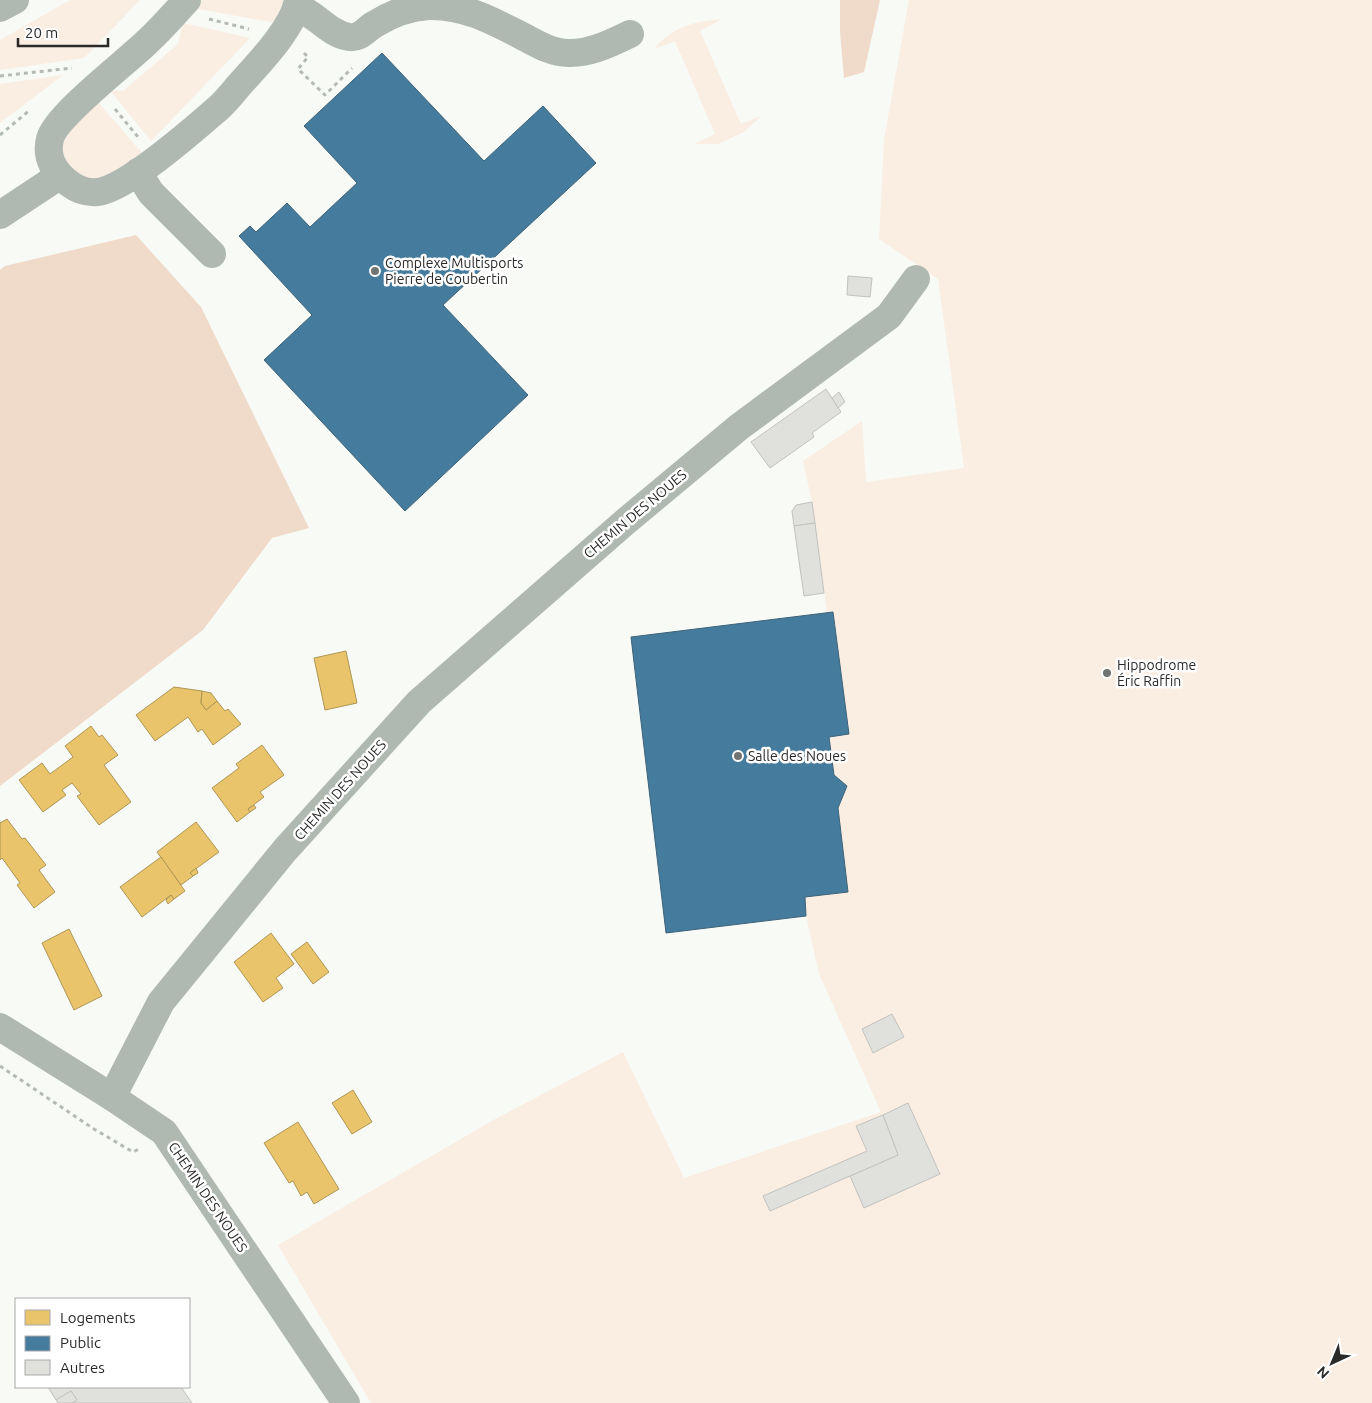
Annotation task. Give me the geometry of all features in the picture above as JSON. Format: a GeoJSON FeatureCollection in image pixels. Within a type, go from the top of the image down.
{"type":"FeatureCollection","features":[{"type":"Feature","properties":{"kind":"street"},"geometry":{"type":"LineString","coordinates":[[0,8],[15,0]]}},
{"type":"Feature","properties":{"kind":"street"},"geometry":{"type":"LineString","coordinates":[[182,5],[148,42],[71,110],[50,138],[48,154],[51,164],[59,176],[72,186],[87,192],[99,192],[116,186],[147,166],[217,110],[280,38],[298,3],[339,35],[352,38],[360,36],[375,24],[391,16],[411,9],[428,6],[469,11],[488,18],[549,50],[567,53],[591,50],[630,34]]}},
{"type":"Feature","properties":{"kind":"street"},"geometry":{"type":"LineString","coordinates":[[147,166],[151,193],[212,254]]}},
{"type":"Feature","properties":{"kind":"street"},"geometry":{"type":"LineString","coordinates":[[0,215],[59,176]]}},
{"type":"Feature","properties":{"kind":"street","name":"CHEMIN DES NOUES"},"geometry":{"type":"LineString","coordinates":[[346,1403],[164,1132],[112,1097],[161,1002],[285,850],[419,702],[610,535],[732,433],[889,316],[916,279]]}},
{"type":"Feature","properties":{"kind":"street"},"geometry":{"type":"LineString","coordinates":[[0,1027],[112,1097]]}},
{"type":"Feature","properties":{"kind":"path"},"geometry":{"type":"LineString","coordinates":[[182,5],[280,38],[300,49],[308,57],[298,68],[325,95],[355,65]]}},
{"type":"Feature","properties":{"kind":"path"},"geometry":{"type":"LineString","coordinates":[[0,76],[76,68],[82,70],[97,87],[147,166]]}},
{"type":"Feature","properties":{"kind":"path"},"geometry":{"type":"LineString","coordinates":[[0,1066],[94,1129],[133,1152],[145,1147],[164,1132]]}},
{"type":"Feature","properties":{"kind":"shaded area"},"geometry":{"type":"Polygon","coordinates":[[[70,0],[140,0],[84,58],[0,70],[0,40],[70,0]]]}},
{"type":"Feature","properties":{"kind":"shaded area"},"geometry":{"type":"Polygon","coordinates":[[[201,0],[287,0],[276,23],[193,8],[201,0]]]}},
{"type":"Feature","properties":{"kind":"shaded area"},"geometry":{"type":"Polygon","coordinates":[[[840,0],[880,0],[864,72],[844,78],[840,32],[840,0]]]}},
{"type":"Feature","properties":{"kind":"shaded area","name":"Hippodrome Éric Raffin"},"geometry":{"type":"Polygon","coordinates":[[[909,0],[1372,0],[1372,1403],[371,1403],[278,1245],[497,1118],[623,1052],[684,1178],[881,1112],[819,974],[806,916],[805,897],[848,891],[838,808],[847,786],[834,775],[829,737],[849,733],[833,612],[827,613],[812,502],[803,461],[862,421],[866,482],[964,468],[938,279],[879,239],[884,140],[909,0]]]}},
{"type":"Feature","properties":{"kind":"shaded area"},"geometry":{"type":"Polygon","coordinates":[[[722,19],[700,31],[741,124],[761,116],[744,132],[718,144],[694,144],[715,134],[675,41],[654,49],[676,30],[703,21],[722,19]]]}},
{"type":"Feature","properties":{"kind":"shaded area"},"geometry":{"type":"Polygon","coordinates":[[[183,23],[250,38],[151,141],[110,90],[123,91],[178,44],[183,23]]]}},
{"type":"Feature","properties":{"kind":"shaded area"},"geometry":{"type":"Polygon","coordinates":[[[63,75],[0,123],[0,84],[63,75]]]}},
{"type":"Feature","properties":{"kind":"shaded area"},"geometry":{"type":"Polygon","coordinates":[[[97,101],[142,153],[105,182],[90,182],[64,164],[60,147],[66,131],[97,101]]]}},
{"type":"Feature","properties":{"kind":"shaded area"},"geometry":{"type":"Polygon","coordinates":[[[136,235],[201,307],[309,528],[272,538],[203,630],[0,786],[0,270],[5,266],[136,235]]]}},
{"type":"Feature","properties":{"kind":"building: Logements"},"geometry":{"type":"Polygon","coordinates":[[[346,651],[357,703],[325,710],[314,658],[346,651]]]}},
{"type":"Feature","properties":{"kind":"building: Logements"},"geometry":{"type":"Polygon","coordinates":[[[174,687],[202,691],[201,703],[206,710],[217,701],[225,711],[228,709],[241,724],[213,745],[202,729],[198,732],[188,717],[155,741],[136,715],[174,687]]]}},
{"type":"Feature","properties":{"kind":"building: Logements"},"geometry":{"type":"Polygon","coordinates":[[[202,691],[211,693],[217,701],[206,710],[201,703],[202,691]]]}},
{"type":"Feature","properties":{"kind":"building: Logements"},"geometry":{"type":"Polygon","coordinates":[[[91,726],[99,737],[102,735],[118,755],[104,765],[131,802],[99,825],[77,796],[81,794],[72,783],[62,790],[66,795],[43,812],[19,780],[42,763],[50,774],[73,757],[65,746],[91,726]]]}},
{"type":"Feature","properties":{"kind":"building: Logements"},"geometry":{"type":"Polygon","coordinates":[[[262,745],[284,775],[260,792],[264,797],[248,809],[250,812],[237,822],[212,788],[239,768],[236,764],[262,745]]]}},
{"type":"Feature","properties":{"kind":"building: Logements"},"geometry":{"type":"Polygon","coordinates":[[[254,805],[256,808],[250,812],[248,809],[254,805]]]}},
{"type":"Feature","properties":{"kind":"building: Logements"},"geometry":{"type":"Polygon","coordinates":[[[7,819],[46,865],[39,870],[55,892],[34,908],[17,885],[20,883],[2,858],[0,860],[0,823],[7,819]]]}},
{"type":"Feature","properties":{"kind":"building: Logements"},"geometry":{"type":"Polygon","coordinates":[[[196,822],[219,852],[190,873],[193,876],[181,885],[157,852],[196,822]]]}},
{"type":"Feature","properties":{"kind":"building: Logements"},"geometry":{"type":"Polygon","coordinates":[[[161,857],[185,891],[174,899],[171,895],[142,917],[120,887],[161,857]]]}},
{"type":"Feature","properties":{"kind":"building: Logements"},"geometry":{"type":"Polygon","coordinates":[[[196,868],[198,873],[193,876],[190,873],[196,868]]]}},
{"type":"Feature","properties":{"kind":"building: Logements"},"geometry":{"type":"Polygon","coordinates":[[[171,895],[174,899],[168,904],[166,900],[171,895]]]}},
{"type":"Feature","properties":{"kind":"building: Logements"},"geometry":{"type":"Polygon","coordinates":[[[69,929],[102,996],[74,1010],[42,943],[69,929]]]}},
{"type":"Feature","properties":{"kind":"building: Logements"},"geometry":{"type":"Polygon","coordinates":[[[271,933],[294,964],[276,978],[283,988],[263,1002],[234,962],[271,933]]]}},
{"type":"Feature","properties":{"kind":"building: Logements"},"geometry":{"type":"Polygon","coordinates":[[[307,942],[329,972],[313,984],[291,954],[307,942]]]}},
{"type":"Feature","properties":{"kind":"building: Logements"},"geometry":{"type":"Polygon","coordinates":[[[353,1090],[372,1122],[352,1134],[332,1103],[353,1090]]]}},
{"type":"Feature","properties":{"kind":"building: Logements"},"geometry":{"type":"Polygon","coordinates":[[[298,1122],[339,1189],[314,1204],[307,1192],[301,1196],[293,1181],[289,1183],[264,1143],[298,1122]]]}},
{"type":"Feature","properties":{"kind":"building: Public","name":"Complexe Multisports Pierre de Coubertin"},"geometry":{"type":"Polygon","coordinates":[[[382,53],[484,161],[543,106],[596,163],[443,305],[528,395],[405,511],[264,360],[312,315],[239,236],[250,226],[256,232],[287,203],[310,227],[357,183],[304,126],[382,53]]]}},
{"type":"Feature","properties":{"kind":"building: Public","name":"Salle des Noues"},"geometry":{"type":"Polygon","coordinates":[[[833,612],[849,734],[829,737],[834,775],[847,786],[838,808],[848,892],[805,897],[806,916],[666,933],[631,637],[833,612]]]}},
{"type":"Feature","properties":{"kind":"building: Autres"},"geometry":{"type":"Polygon","coordinates":[[[848,276],[872,278],[870,297],[847,295],[848,276]]]}},
{"type":"Feature","properties":{"kind":"building: Autres"},"geometry":{"type":"Polygon","coordinates":[[[826,389],[841,412],[812,433],[814,437],[770,468],[751,442],[826,389]]]}},
{"type":"Feature","properties":{"kind":"building: Autres"},"geometry":{"type":"Polygon","coordinates":[[[839,392],[845,402],[838,408],[832,398],[839,392]]]}},
{"type":"Feature","properties":{"kind":"building: Autres"},"geometry":{"type":"Polygon","coordinates":[[[812,502],[815,523],[794,526],[792,511],[796,505],[812,502]]]}},
{"type":"Feature","properties":{"kind":"building: Autres"},"geometry":{"type":"Polygon","coordinates":[[[815,523],[824,593],[804,596],[794,526],[815,523]]]}},
{"type":"Feature","properties":{"kind":"building: Autres"},"geometry":{"type":"Polygon","coordinates":[[[892,1014],[904,1037],[873,1053],[862,1029],[892,1014]]]}},
{"type":"Feature","properties":{"kind":"building: Autres"},"geometry":{"type":"Polygon","coordinates":[[[908,1103],[940,1174],[864,1208],[850,1176],[898,1155],[883,1115],[908,1103]]]}},
{"type":"Feature","properties":{"kind":"building: Autres"},"geometry":{"type":"Polygon","coordinates":[[[883,1115],[898,1155],[770,1211],[763,1196],[867,1151],[856,1126],[883,1115]]]}},
{"type":"Feature","properties":{"kind":"building: Autres"},"geometry":{"type":"Polygon","coordinates":[[[49,1388],[182,1388],[192,1403],[72,1403],[77,1400],[71,1391],[56,1400],[49,1388]]]}},
{"type":"Feature","properties":{"kind":"building: Autres"},"geometry":{"type":"Polygon","coordinates":[[[71,1391],[77,1400],[72,1403],[58,1403],[56,1400],[71,1391]]]}},
{"type":"Feature","properties":{"kind":"place","name":"Complexe Multisports Pierre de Coubertin"},"geometry":{"type":"Point","coordinates":[375,271]}},
{"type":"Feature","properties":{"kind":"place","name":"Hippodrome Éric Raffin"},"geometry":{"type":"Point","coordinates":[1107,673]}},
{"type":"Feature","properties":{"kind":"place","name":"Salle des Noues"},"geometry":{"type":"Point","coordinates":[738,756]}}]}
